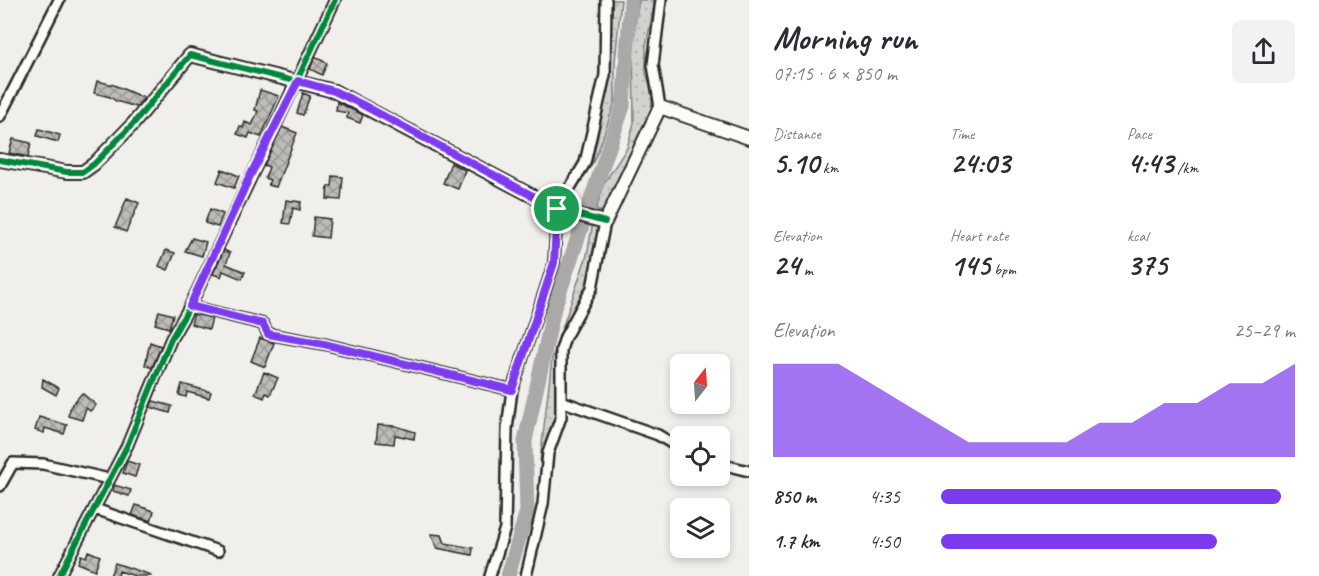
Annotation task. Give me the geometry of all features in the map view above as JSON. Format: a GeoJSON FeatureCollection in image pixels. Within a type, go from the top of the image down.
{"type":"FeatureCollection","features":[{"type":"Feature","properties":{"kind":"street"},"geometry":{"type":"LineString","coordinates":[[0,116],[59,0]]}},
{"type":"Feature","properties":{"kind":"street"},"geometry":{"type":"LineString","coordinates":[[59,576],[139,421],[171,339],[190,306],[335,0]]}},
{"type":"Feature","properties":{"kind":"street"},"geometry":{"type":"LineString","coordinates":[[490,576],[505,528],[507,429],[512,390],[554,263],[562,210],[585,163],[605,75],[606,0]]}},
{"type":"Feature","properties":{"kind":"street"},"geometry":{"type":"LineString","coordinates":[[526,576],[543,504],[548,453],[561,417],[561,350],[565,337],[592,288],[601,221],[660,107],[653,65],[661,0]]}},
{"type":"Feature","properties":{"kind":"street"},"geometry":{"type":"LineString","coordinates":[[0,160],[66,172],[82,172],[94,164],[134,124],[190,55],[334,91],[562,210],[601,221]]}},
{"type":"Feature","properties":{"kind":"street"},"geometry":{"type":"LineString","coordinates":[[660,107],[749,138]]}},
{"type":"Feature","properties":{"kind":"street"},"geometry":{"type":"LineString","coordinates":[[190,306],[263,324],[268,334],[324,344],[512,390]]}},
{"type":"Feature","properties":{"kind":"street"},"geometry":{"type":"LineString","coordinates":[[561,401],[658,435],[670,442]]}},
{"type":"Feature","properties":{"kind":"street"},"geometry":{"type":"LineString","coordinates":[[0,486],[13,463],[43,464],[109,479]]}},
{"type":"Feature","properties":{"kind":"street"},"geometry":{"type":"LineString","coordinates":[[730,466],[749,471]]}},
{"type":"Feature","properties":{"kind":"street"},"geometry":{"type":"LineString","coordinates":[[95,508],[218,551]]}},
{"type":"Feature","properties":{"kind":"shaded area"},"geometry":{"type":"Polygon","coordinates":[[[612,0],[621,0],[615,62],[615,102],[591,167],[605,100],[612,0]]]}},
{"type":"Feature","properties":{"kind":"shaded area"},"geometry":{"type":"Polygon","coordinates":[[[639,0],[655,0],[646,46],[646,73],[653,94],[651,109],[603,212],[596,210],[604,183],[627,148],[634,123],[633,35],[639,0]]]}},
{"type":"Feature","properties":{"kind":"shaded area"},"geometry":{"type":"Polygon","coordinates":[[[593,222],[599,225],[588,287],[557,350],[556,416],[540,461],[552,358],[587,255],[593,222]]]}},
{"type":"Feature","properties":{"kind":"building"},"geometry":{"type":"Polygon","coordinates":[[[315,57],[327,63],[322,75],[310,69],[315,57]]]}},
{"type":"Feature","properties":{"kind":"building"},"geometry":{"type":"Polygon","coordinates":[[[97,81],[114,85],[144,98],[136,107],[116,101],[94,93],[97,81]]]}},
{"type":"Feature","properties":{"kind":"building"},"geometry":{"type":"Polygon","coordinates":[[[260,90],[279,96],[261,137],[250,133],[248,138],[237,134],[240,126],[243,128],[245,122],[252,125],[258,111],[255,110],[260,90]]]}},
{"type":"Feature","properties":{"kind":"building"},"geometry":{"type":"Polygon","coordinates":[[[303,93],[310,96],[303,115],[297,113],[303,93]]]}},
{"type":"Feature","properties":{"kind":"building"},"geometry":{"type":"Polygon","coordinates":[[[337,102],[363,115],[360,123],[347,118],[348,113],[336,111],[337,102]]]}},
{"type":"Feature","properties":{"kind":"building"},"geometry":{"type":"Polygon","coordinates":[[[282,127],[297,133],[276,187],[268,185],[270,180],[265,178],[269,167],[264,165],[282,127]]]}},
{"type":"Feature","properties":{"kind":"building"},"geometry":{"type":"Polygon","coordinates":[[[39,129],[60,135],[58,142],[37,136],[39,129]]]}},
{"type":"Feature","properties":{"kind":"building"},"geometry":{"type":"Polygon","coordinates":[[[13,139],[31,143],[28,157],[9,153],[13,139]]]}},
{"type":"Feature","properties":{"kind":"building"},"geometry":{"type":"Polygon","coordinates":[[[451,163],[465,170],[458,189],[443,183],[451,163]]]}},
{"type":"Feature","properties":{"kind":"building"},"geometry":{"type":"Polygon","coordinates":[[[222,169],[239,176],[234,188],[217,182],[222,169]]]}},
{"type":"Feature","properties":{"kind":"building"},"geometry":{"type":"Polygon","coordinates":[[[333,176],[343,177],[341,200],[327,199],[328,186],[332,186],[333,176]]]}},
{"type":"Feature","properties":{"kind":"building"},"geometry":{"type":"Polygon","coordinates":[[[127,198],[139,203],[126,232],[115,227],[127,198]]]}},
{"type":"Feature","properties":{"kind":"building"},"geometry":{"type":"Polygon","coordinates":[[[286,200],[301,202],[300,210],[293,208],[290,224],[283,223],[286,200]]]}},
{"type":"Feature","properties":{"kind":"building"},"geometry":{"type":"Polygon","coordinates":[[[210,209],[223,214],[218,227],[205,223],[210,209]]]}},
{"type":"Feature","properties":{"kind":"building"},"geometry":{"type":"Polygon","coordinates":[[[314,217],[330,219],[328,238],[312,236],[314,217]]]}},
{"type":"Feature","properties":{"kind":"building"},"geometry":{"type":"Polygon","coordinates":[[[192,238],[206,242],[202,256],[185,251],[192,238]]]}},
{"type":"Feature","properties":{"kind":"building"},"geometry":{"type":"Polygon","coordinates":[[[166,250],[175,253],[168,270],[159,266],[166,250]]]}},
{"type":"Feature","properties":{"kind":"building"},"geometry":{"type":"Polygon","coordinates":[[[224,250],[230,253],[226,264],[245,272],[242,279],[223,271],[221,277],[213,274],[224,250]]]}},
{"type":"Feature","properties":{"kind":"building"},"geometry":{"type":"Polygon","coordinates":[[[159,311],[173,315],[169,328],[155,324],[159,311]]]}},
{"type":"Feature","properties":{"kind":"building"},"geometry":{"type":"Polygon","coordinates":[[[194,314],[212,318],[209,329],[191,324],[194,314]]]}},
{"type":"Feature","properties":{"kind":"building"},"geometry":{"type":"Polygon","coordinates":[[[260,338],[274,343],[265,367],[251,361],[260,338]]]}},
{"type":"Feature","properties":{"kind":"building"},"geometry":{"type":"Polygon","coordinates":[[[150,342],[161,346],[152,368],[145,365],[150,342]]]}},
{"type":"Feature","properties":{"kind":"building"},"geometry":{"type":"Polygon","coordinates":[[[264,372],[278,378],[270,395],[266,393],[264,398],[255,394],[264,372]]]}},
{"type":"Feature","properties":{"kind":"building"},"geometry":{"type":"Polygon","coordinates":[[[43,379],[59,388],[56,395],[42,387],[43,379]]]}},
{"type":"Feature","properties":{"kind":"building"},"geometry":{"type":"Polygon","coordinates":[[[182,384],[211,392],[209,398],[187,392],[186,397],[179,395],[182,384]]]}},
{"type":"Feature","properties":{"kind":"building"},"geometry":{"type":"Polygon","coordinates":[[[82,393],[96,405],[90,411],[86,408],[82,420],[68,416],[71,406],[82,393]]]}},
{"type":"Feature","properties":{"kind":"building"},"geometry":{"type":"Polygon","coordinates":[[[153,401],[172,406],[170,413],[150,407],[153,401]]]}},
{"type":"Feature","properties":{"kind":"building"},"geometry":{"type":"Polygon","coordinates":[[[39,417],[67,425],[64,434],[45,428],[44,433],[35,430],[39,417]]]}},
{"type":"Feature","properties":{"kind":"building"},"geometry":{"type":"Polygon","coordinates":[[[378,425],[396,426],[415,432],[414,439],[395,435],[394,444],[376,442],[378,425]]]}},
{"type":"Feature","properties":{"kind":"building"},"geometry":{"type":"Polygon","coordinates":[[[127,461],[139,465],[135,477],[123,473],[127,461]]]}},
{"type":"Feature","properties":{"kind":"building"},"geometry":{"type":"Polygon","coordinates":[[[114,485],[131,490],[129,496],[113,491],[114,485]]]}},
{"type":"Feature","properties":{"kind":"building"},"geometry":{"type":"Polygon","coordinates":[[[136,505],[154,511],[151,521],[132,515],[136,505]]]}},
{"type":"Feature","properties":{"kind":"building"},"geometry":{"type":"Polygon","coordinates":[[[431,534],[442,535],[445,543],[473,548],[472,555],[437,548],[431,534]]]}},
{"type":"Feature","properties":{"kind":"building"},"geometry":{"type":"Polygon","coordinates":[[[88,551],[100,556],[95,570],[78,563],[81,555],[86,557],[88,551]]]}},
{"type":"Feature","properties":{"kind":"building"},"geometry":{"type":"Polygon","coordinates":[[[115,563],[151,576],[135,576],[119,571],[118,576],[110,576],[115,563]]]}},
{"type":"Feature","properties":{"kind":"waterway"},"geometry":{"type":"LineString","coordinates":[[508,576],[527,511],[525,441],[554,308],[623,106],[631,0]]}},
{"type":"Feature","properties":{"kind":"cycle path"},"geometry":{"type":"LineString","coordinates":[[59,576],[127,446],[171,339],[190,306],[335,0]]}},
{"type":"Feature","properties":{"kind":"cycle path"},"geometry":{"type":"LineString","coordinates":[[0,160],[67,172],[83,172],[94,164],[133,124],[190,55],[334,91],[557,209],[605,222]]}},
{"type":"Feature","properties":{"kind":"route"},"geometry":{"type":"LineString","coordinates":[[298,81],[334,91],[361,104],[557,209],[554,263],[512,390],[324,344],[268,334],[263,324],[190,306],[249,178],[298,81]]}}]}
